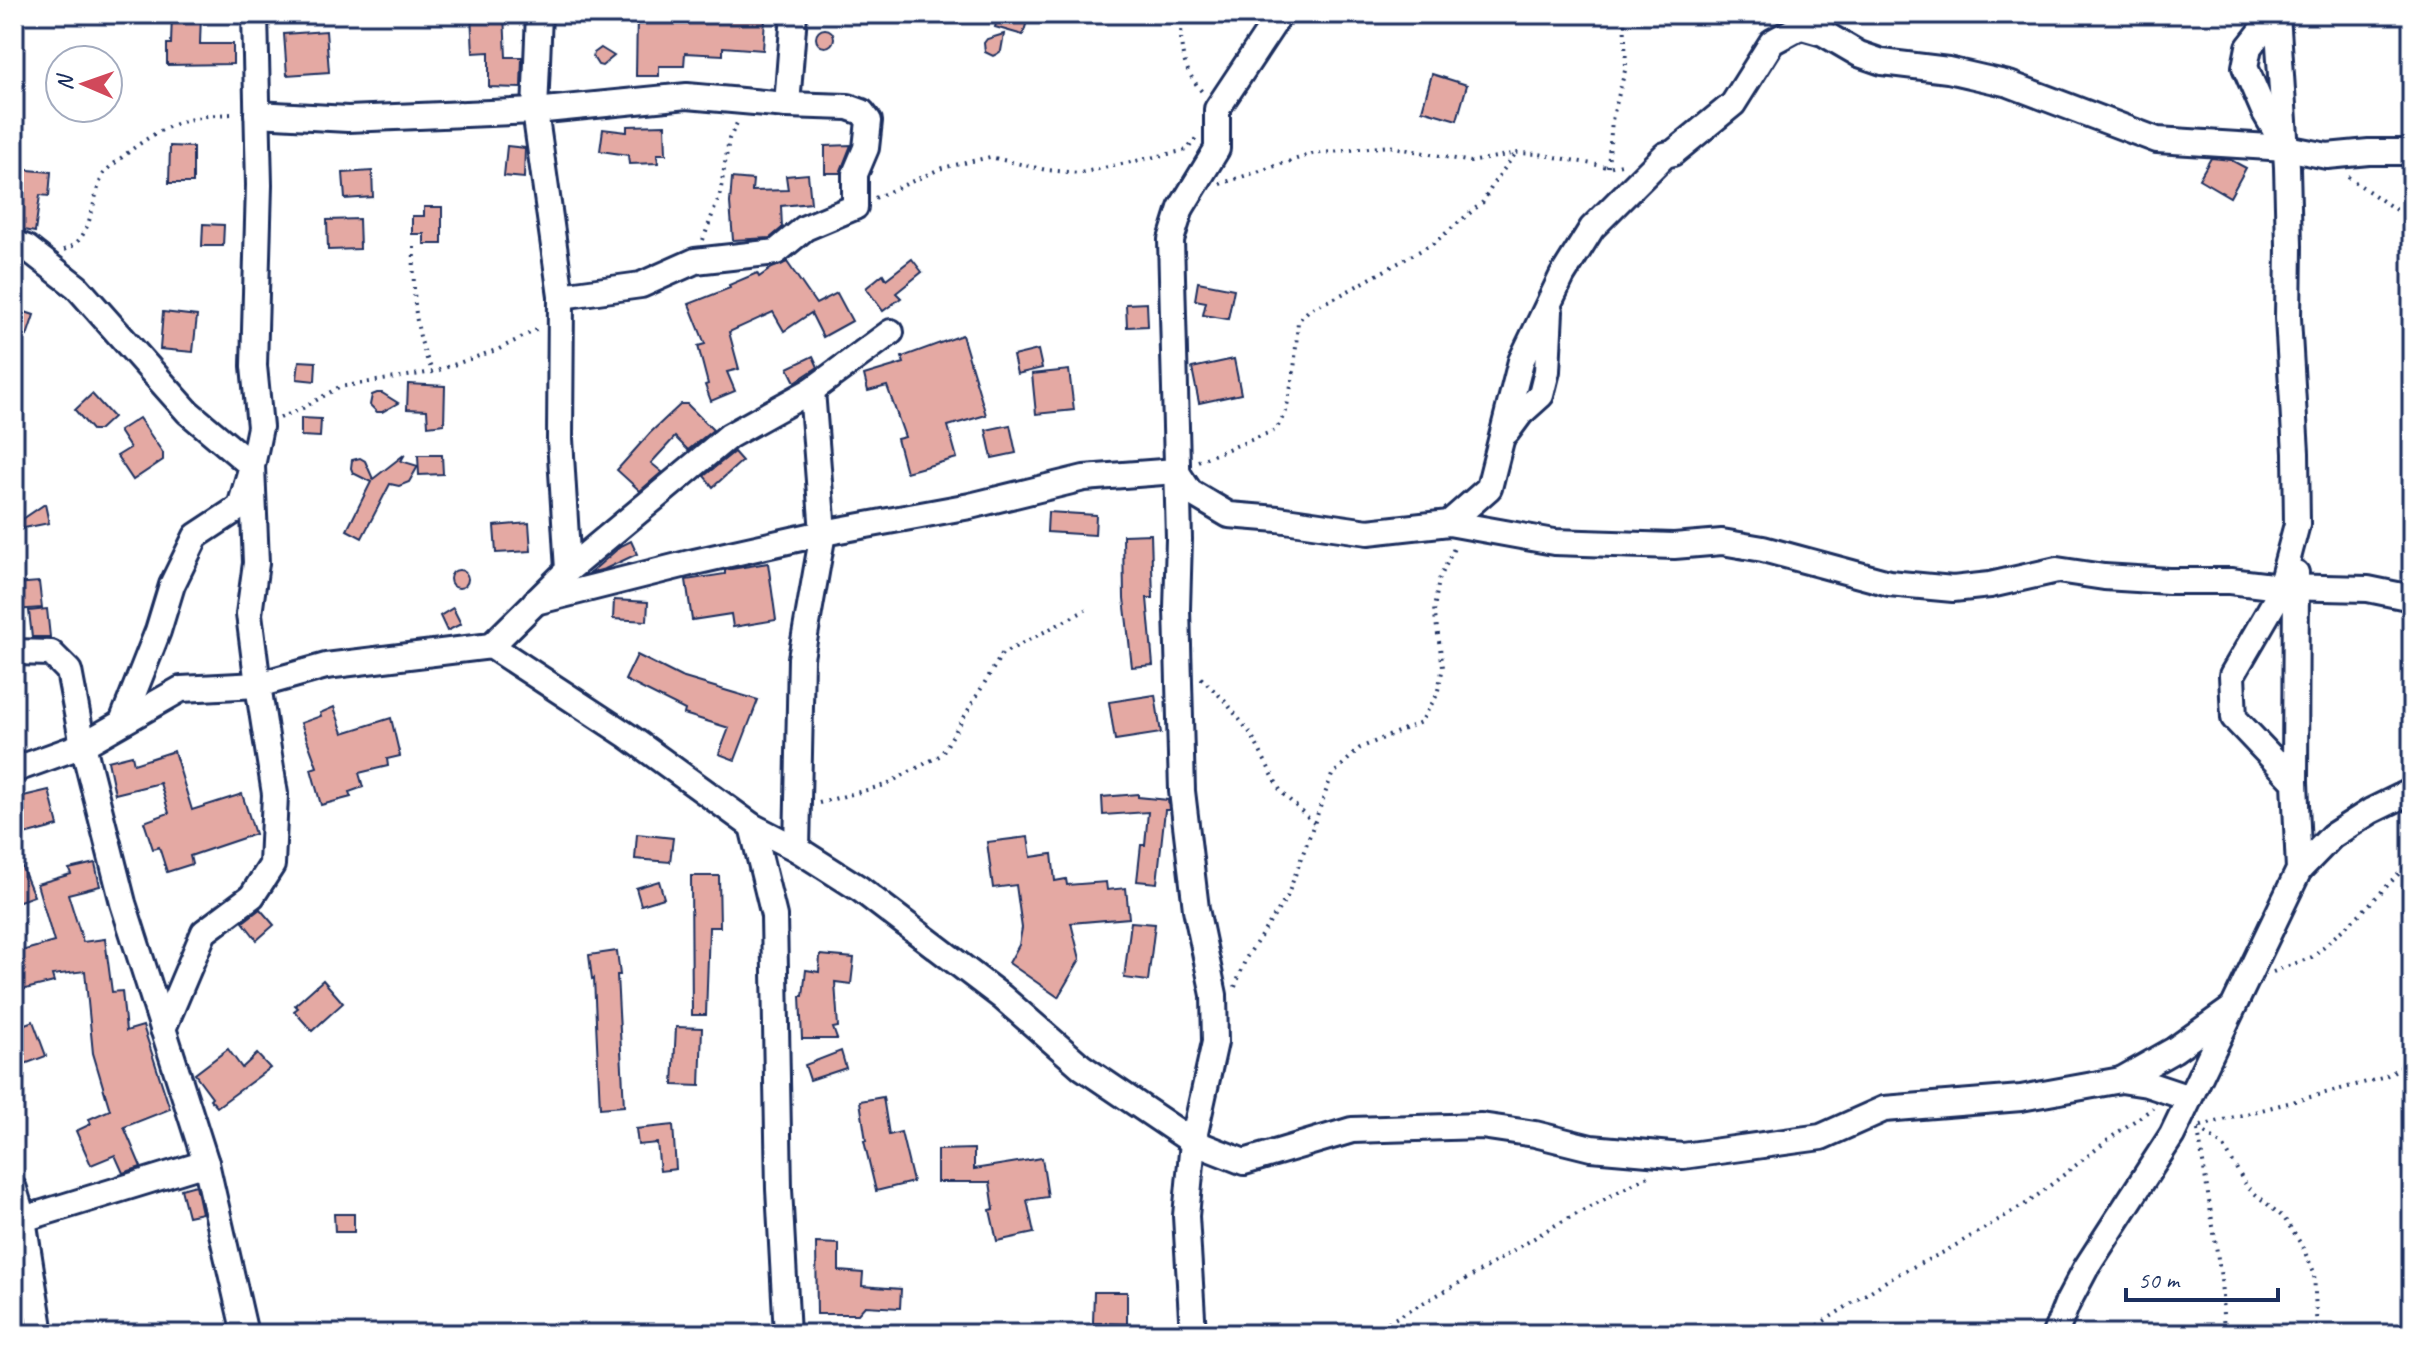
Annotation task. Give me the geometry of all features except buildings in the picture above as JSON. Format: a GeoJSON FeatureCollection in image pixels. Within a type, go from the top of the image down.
{"type":"FeatureCollection","features":[{"type":"Feature","properties":{"kind":"street"},"geometry":{"type":"LineString","coordinates":[[122,722],[158,631],[172,585],[196,536],[240,507],[260,427],[254,366],[259,185],[255,14]]}},
{"type":"Feature","properties":{"kind":"street"},"geometry":{"type":"LineString","coordinates":[[539,14],[535,111],[561,296],[560,439],[568,570]]}},
{"type":"Feature","properties":{"kind":"street"},"geometry":{"type":"LineString","coordinates":[[787,105],[794,14]]}},
{"type":"Feature","properties":{"kind":"street"},"geometry":{"type":"LineString","coordinates":[[1193,1334],[1186,1216],[1193,1142],[1215,1042],[1214,995],[1196,909],[1182,791],[1171,240],[1181,208],[1217,149],[1217,109],[1280,14]]}},
{"type":"Feature","properties":{"kind":"street"},"geometry":{"type":"LineString","coordinates":[[1457,524],[1489,488],[1521,361],[1562,276],[1592,228],[1665,155],[1673,153],[1733,104],[1772,42],[1824,14]]}},
{"type":"Feature","properties":{"kind":"street"},"geometry":{"type":"LineString","coordinates":[[2276,14],[2249,47],[2245,67],[2264,111],[2286,148]]}},
{"type":"Feature","properties":{"kind":"street"},"geometry":{"type":"LineString","coordinates":[[2276,14],[2286,148],[2288,318],[2296,453],[2297,524],[2288,587],[2299,870]]}},
{"type":"Feature","properties":{"kind":"street"},"geometry":{"type":"LineString","coordinates":[[1802,27],[1823,33],[1859,54],[1882,62],[1948,70],[2009,84],[2157,140],[2286,148],[2327,156],[2412,152]]}},
{"type":"Feature","properties":{"kind":"street"},"geometry":{"type":"LineString","coordinates":[[257,114],[348,119],[535,111],[687,96],[848,107],[862,112],[869,121],[866,148],[855,174],[855,207],[805,228],[776,252],[695,261],[641,285],[561,296]]}},
{"type":"Feature","properties":{"kind":"street"},"geometry":{"type":"LineString","coordinates":[[20,246],[77,287],[188,412],[252,466],[256,563],[249,614],[275,794],[272,865],[252,896],[204,932],[163,1029]]}},
{"type":"Feature","properties":{"kind":"street"},"geometry":{"type":"LineString","coordinates":[[14,770],[83,745],[181,689],[258,685],[326,666],[491,646],[568,570],[729,436],[812,390],[891,332]]}},
{"type":"Feature","properties":{"kind":"street"},"geometry":{"type":"LineString","coordinates":[[797,849],[801,658],[823,533],[812,390]]}},
{"type":"Feature","properties":{"kind":"street"},"geometry":{"type":"LineString","coordinates":[[1176,471],[1190,492],[1229,515],[1368,532],[1457,524],[1554,542],[1674,546],[1722,542],[1763,549],[1889,583],[1953,589],[1990,585],[2057,570],[2169,581],[2230,581],[2288,587],[2368,589],[2412,598]]}},
{"type":"Feature","properties":{"kind":"street"},"geometry":{"type":"LineString","coordinates":[[535,602],[690,563],[823,533],[970,506],[1084,478],[1176,471]]}},
{"type":"Feature","properties":{"kind":"street"},"geometry":{"type":"LineString","coordinates":[[2288,587],[2278,596],[2232,675],[2234,718],[2295,782]]}},
{"type":"Feature","properties":{"kind":"street"},"geometry":{"type":"LineString","coordinates":[[491,646],[628,736],[752,826],[797,849],[860,889],[1002,997],[1082,1067],[1193,1142],[1244,1162],[1352,1130],[1481,1126],[1535,1134],[1591,1148],[1683,1156],[1821,1137],[1884,1109],[2021,1098],[2121,1080],[2147,1084],[2182,1096]]}},
{"type":"Feature","properties":{"kind":"street"},"geometry":{"type":"LineString","coordinates":[[14,652],[51,653],[69,671],[83,745],[123,903],[206,1163],[245,1334]]}},
{"type":"Feature","properties":{"kind":"street"},"geometry":{"type":"LineString","coordinates":[[2055,1334],[2086,1268],[2172,1135],[2182,1096],[2232,1009],[2299,870],[2332,836],[2371,811],[2412,791]]}},
{"type":"Feature","properties":{"kind":"street"},"geometry":{"type":"LineString","coordinates":[[752,826],[774,916],[779,1189],[787,1334]]}},
{"type":"Feature","properties":{"kind":"street"},"geometry":{"type":"LineString","coordinates":[[2121,1080],[2174,1050],[2232,1009]]}},
{"type":"Feature","properties":{"kind":"street"},"geometry":{"type":"LineString","coordinates":[[23,1219],[206,1163]]}},
{"type":"Feature","properties":{"kind":"street"},"geometry":{"type":"LineString","coordinates":[[14,1189],[23,1219],[41,1334]]}},
{"type":"Feature","properties":{"kind":"path"},"geometry":{"type":"LineString","coordinates":[[855,207],[942,168],[990,157],[1046,170],[1080,173],[1187,150],[1217,109],[1188,75],[1180,49],[1182,14]]}},
{"type":"Feature","properties":{"kind":"path"},"geometry":{"type":"LineString","coordinates":[[1608,167],[1612,120],[1626,67],[1624,14]]}},
{"type":"Feature","properties":{"kind":"path"},"geometry":{"type":"LineString","coordinates":[[695,261],[720,194],[729,139],[747,101]]}},
{"type":"Feature","properties":{"kind":"path"},"geometry":{"type":"LineString","coordinates":[[20,246],[55,253],[72,248],[83,236],[104,173],[143,140],[180,120],[218,114],[257,114]]}},
{"type":"Feature","properties":{"kind":"path"},"geometry":{"type":"LineString","coordinates":[[1218,185],[1312,154],[1374,147],[1389,146],[1471,162],[1516,153],[1539,154],[1608,167],[1665,155]]}},
{"type":"Feature","properties":{"kind":"path"},"geometry":{"type":"LineString","coordinates":[[1176,471],[1276,430],[1286,411],[1294,371],[1298,321],[1310,309],[1434,243],[1483,202],[1516,153]]}},
{"type":"Feature","properties":{"kind":"path"},"geometry":{"type":"LineString","coordinates":[[2339,172],[2412,221]]}},
{"type":"Feature","properties":{"kind":"path"},"geometry":{"type":"LineString","coordinates":[[414,247],[413,302],[424,354],[433,372]]}},
{"type":"Feature","properties":{"kind":"path"},"geometry":{"type":"LineString","coordinates":[[260,427],[303,408],[339,387],[433,372],[499,349],[540,329]]}},
{"type":"Feature","properties":{"kind":"path"},"geometry":{"type":"LineString","coordinates":[[1230,1000],[1246,958],[1287,897],[1332,775],[1360,748],[1421,722],[1437,695],[1443,667],[1434,609],[1439,580],[1457,524]]}},
{"type":"Feature","properties":{"kind":"path"},"geometry":{"type":"LineString","coordinates":[[797,809],[885,785],[941,755],[1002,654],[1086,610]]}},
{"type":"Feature","properties":{"kind":"path"},"geometry":{"type":"LineString","coordinates":[[1179,658],[1224,700],[1251,734],[1281,792],[1314,823]]}},
{"type":"Feature","properties":{"kind":"path"},"geometry":{"type":"LineString","coordinates":[[2244,984],[2312,957],[2362,912],[2412,860]]}},
{"type":"Feature","properties":{"kind":"path"},"geometry":{"type":"LineString","coordinates":[[2197,1127],[2382,1078],[2412,1061]]}},
{"type":"Feature","properties":{"kind":"path"},"geometry":{"type":"LineString","coordinates":[[1804,1334],[1894,1276],[1944,1252],[2029,1202],[2117,1133],[2182,1096]]}},
{"type":"Feature","properties":{"kind":"path"},"geometry":{"type":"LineString","coordinates":[[2197,1127],[2221,1278],[2224,1334]]}},
{"type":"Feature","properties":{"kind":"path"},"geometry":{"type":"LineString","coordinates":[[2197,1127],[2224,1147],[2247,1187],[2284,1218],[2301,1244],[2314,1272],[2317,1334]]}},
{"type":"Feature","properties":{"kind":"path"},"geometry":{"type":"LineString","coordinates":[[1367,1334],[1481,1271],[1552,1227],[1683,1156]]}}]}
